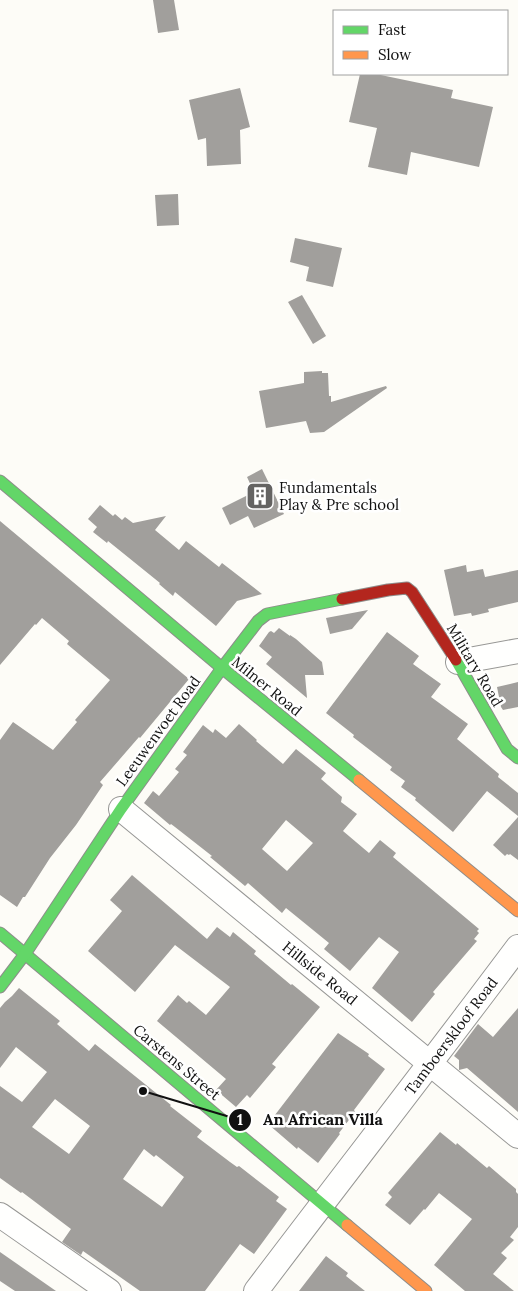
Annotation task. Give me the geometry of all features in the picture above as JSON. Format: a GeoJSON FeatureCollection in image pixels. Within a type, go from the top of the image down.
{"type":"FeatureCollection","features":[{"type":"Feature","properties":{"kind":"street","name":"Milner Road"},"geometry":{"type":"LineString","coordinates":[[0,481],[222,668],[518,911]]}},
{"type":"Feature","properties":{"kind":"street","name":"Leeuwenvoet Road"},"geometry":{"type":"LineString","coordinates":[[0,987],[25,954],[121,809],[258,621],[267,614],[406,588]]}},
{"type":"Feature","properties":{"kind":"street","name":"Military Road"},"geometry":{"type":"LineString","coordinates":[[406,588],[412,592],[458,662],[507,749],[518,758]]}},
{"type":"Feature","properties":{"kind":"street"},"geometry":{"type":"LineString","coordinates":[[458,662],[518,651]]}},
{"type":"Feature","properties":{"kind":"street","name":"Hillside Road"},"geometry":{"type":"LineString","coordinates":[[121,809],[518,1136]]}},
{"type":"Feature","properties":{"kind":"street","name":"Carstens Street"},"geometry":{"type":"LineString","coordinates":[[0,933],[426,1291]]}},
{"type":"Feature","properties":{"kind":"street","name":"Tamboerskloof Road"},"geometry":{"type":"LineString","coordinates":[[256,1291],[518,947]]}},
{"type":"Feature","properties":{"kind":"street"},"geometry":{"type":"LineString","coordinates":[[0,1215],[109,1291]]}},
{"type":"Feature","properties":{"kind":"building"},"geometry":{"type":"Polygon","coordinates":[[[153,0],[174,0],[179,30],[158,33],[153,0]]]}},
{"type":"Feature","properties":{"kind":"building"},"geometry":{"type":"Polygon","coordinates":[[[360,75],[381,75],[453,90],[451,98],[493,107],[479,167],[411,152],[407,175],[368,167],[377,128],[349,122],[360,75]]]}},
{"type":"Feature","properties":{"kind":"building"},"geometry":{"type":"Polygon","coordinates":[[[240,88],[250,127],[240,130],[241,164],[207,166],[206,138],[198,140],[189,100],[240,88]]]}},
{"type":"Feature","properties":{"kind":"building"},"geometry":{"type":"Polygon","coordinates":[[[178,194],[179,225],[157,226],[155,195],[178,194]]]}},
{"type":"Feature","properties":{"kind":"building"},"geometry":{"type":"Polygon","coordinates":[[[295,238],[342,248],[333,287],[306,281],[309,267],[290,262],[295,238]]]}},
{"type":"Feature","properties":{"kind":"building"},"geometry":{"type":"Polygon","coordinates":[[[302,295],[326,336],[313,344],[288,302],[302,295]]]}},
{"type":"Feature","properties":{"kind":"building"},"geometry":{"type":"Polygon","coordinates":[[[322,371],[322,373],[328,373],[331,402],[386,386],[387,388],[324,432],[310,433],[306,421],[266,428],[259,391],[304,383],[304,372],[322,371]]]}},
{"type":"Feature","properties":{"kind":"building","name":"Fundamentals Play & Pre school"},"geometry":{"type":"Polygon","coordinates":[[[262,469],[284,514],[254,528],[248,516],[230,525],[222,508],[254,492],[247,477],[262,469]]]}},
{"type":"Feature","properties":{"kind":"building"},"geometry":{"type":"Polygon","coordinates":[[[100,505],[113,516],[115,514],[122,520],[125,517],[133,523],[166,516],[155,530],[179,550],[186,541],[219,567],[222,563],[262,594],[237,601],[216,626],[175,592],[173,596],[160,583],[108,541],[107,543],[93,532],[97,527],[88,519],[100,505]]]}},
{"type":"Feature","properties":{"kind":"building"},"geometry":{"type":"Polygon","coordinates":[[[0,521],[189,679],[100,782],[103,785],[17,907],[0,895],[0,740],[13,722],[53,750],[77,722],[75,720],[110,680],[67,644],[69,641],[42,618],[0,665],[0,521]]]}},
{"type":"Feature","properties":{"kind":"building"},"geometry":{"type":"Polygon","coordinates":[[[466,565],[467,572],[483,569],[485,577],[518,570],[518,602],[488,609],[489,612],[472,616],[471,613],[454,616],[444,570],[466,565]]]}},
{"type":"Feature","properties":{"kind":"building"},"geometry":{"type":"Polygon","coordinates":[[[368,610],[352,629],[330,634],[326,618],[368,610]]]}},
{"type":"Feature","properties":{"kind":"building"},"geometry":{"type":"Polygon","coordinates":[[[279,628],[296,639],[322,662],[324,675],[305,675],[307,698],[266,664],[272,657],[259,646],[269,632],[274,633],[279,628]]]}},
{"type":"Feature","properties":{"kind":"building"},"geometry":{"type":"Polygon","coordinates":[[[387,632],[419,656],[413,664],[441,684],[431,697],[468,724],[457,739],[499,774],[498,777],[518,793],[518,816],[487,791],[453,832],[401,787],[405,781],[390,770],[392,767],[326,713],[387,632]]]}},
{"type":"Feature","properties":{"kind":"building"},"geometry":{"type":"Polygon","coordinates":[[[518,682],[518,707],[503,710],[497,687],[518,682]]]}},
{"type":"Feature","properties":{"kind":"building"},"geometry":{"type":"Polygon","coordinates":[[[239,724],[283,764],[296,749],[326,773],[321,779],[342,797],[341,802],[357,814],[343,831],[369,853],[380,840],[396,853],[393,857],[479,929],[477,931],[479,933],[474,939],[477,941],[433,992],[435,994],[412,1022],[372,988],[399,952],[379,937],[350,971],[324,949],[329,943],[286,908],[282,913],[248,883],[245,886],[210,857],[212,856],[144,803],[153,791],[159,796],[179,772],[175,769],[187,755],[183,752],[203,725],[213,733],[215,729],[226,738],[239,724]],[[286,820],[262,849],[287,871],[313,843],[286,820]]]}},
{"type":"Feature","properties":{"kind":"building"},"geometry":{"type":"Polygon","coordinates":[[[518,817],[518,860],[510,854],[505,856],[493,845],[518,817]]]}},
{"type":"Feature","properties":{"kind":"building"},"geometry":{"type":"Polygon","coordinates":[[[132,875],[207,939],[217,927],[230,937],[233,932],[256,951],[254,954],[320,1007],[272,1064],[276,1067],[250,1098],[247,1095],[236,1107],[216,1090],[226,1079],[157,1021],[178,995],[187,1003],[189,1001],[206,1015],[230,987],[175,945],[135,992],[88,951],[122,911],[110,900],[132,875]]]}},
{"type":"Feature","properties":{"kind":"building"},"geometry":{"type":"Polygon","coordinates":[[[19,988],[60,1021],[57,1024],[89,1051],[95,1044],[202,1131],[197,1137],[279,1197],[276,1201],[287,1209],[254,1254],[240,1244],[205,1291],[140,1291],[83,1251],[81,1255],[62,1242],[71,1229],[0,1178],[0,1086],[22,1102],[47,1072],[16,1047],[0,1068],[0,1008],[19,988]],[[55,1099],[32,1127],[69,1154],[90,1126],[55,1099]],[[144,1149],[123,1179],[162,1207],[184,1177],[156,1155],[154,1157],[144,1149]]]}},
{"type":"Feature","properties":{"kind":"building"},"geometry":{"type":"Polygon","coordinates":[[[518,1008],[518,1112],[467,1068],[459,1070],[459,1060],[454,1056],[478,1024],[493,1037],[518,1008]]]}},
{"type":"Feature","properties":{"kind":"building"},"geometry":{"type":"Polygon","coordinates":[[[338,1033],[369,1054],[368,1056],[385,1069],[318,1163],[298,1147],[297,1149],[268,1124],[338,1033]]]}},
{"type":"Feature","properties":{"kind":"building"},"geometry":{"type":"Polygon","coordinates":[[[440,1132],[456,1145],[457,1143],[487,1168],[489,1166],[516,1189],[518,1194],[518,1227],[510,1237],[514,1240],[501,1253],[507,1258],[493,1274],[514,1291],[465,1291],[434,1265],[472,1219],[439,1193],[410,1225],[385,1205],[392,1197],[388,1193],[440,1132]]]}},
{"type":"Feature","properties":{"kind":"building"},"geometry":{"type":"Polygon","coordinates":[[[0,1252],[56,1291],[15,1291],[0,1281],[0,1252]]]}},
{"type":"Feature","properties":{"kind":"building"},"geometry":{"type":"Polygon","coordinates":[[[326,1256],[348,1273],[346,1276],[365,1291],[299,1291],[326,1256]]]}},
{"type":"Feature","properties":{"kind":"traffic: fast"},"geometry":{"type":"LineString","coordinates":[[0,481],[222,668],[359,780]]}},
{"type":"Feature","properties":{"kind":"traffic: fast"},"geometry":{"type":"LineString","coordinates":[[0,987],[25,954],[121,809],[258,621],[267,614],[342,599]]}},
{"type":"Feature","properties":{"kind":"traffic: fast"},"geometry":{"type":"LineString","coordinates":[[456,660],[507,749],[518,758]]}},
{"type":"Feature","properties":{"kind":"traffic: fast"},"geometry":{"type":"LineString","coordinates":[[0,933],[347,1225]]}},
{"type":"Feature","properties":{"kind":"traffic: slow"},"geometry":{"type":"LineString","coordinates":[[359,780],[518,911]]}},
{"type":"Feature","properties":{"kind":"traffic: slow"},"geometry":{"type":"LineString","coordinates":[[347,1225],[426,1291]]}},
{"type":"Feature","properties":{"kind":"traffic: jam"},"geometry":{"type":"LineString","coordinates":[[342,599],[407,588],[412,592],[456,660]]}},
{"type":"Feature","properties":{"kind":"place","name":"Fundamentals Play & Pre school"},"geometry":{"type":"Point","coordinates":[260,496]}},
{"type":"Feature","properties":{"kind":"place","name":"An African Villa"},"geometry":{"type":"Point","coordinates":[143,1091]}}]}
